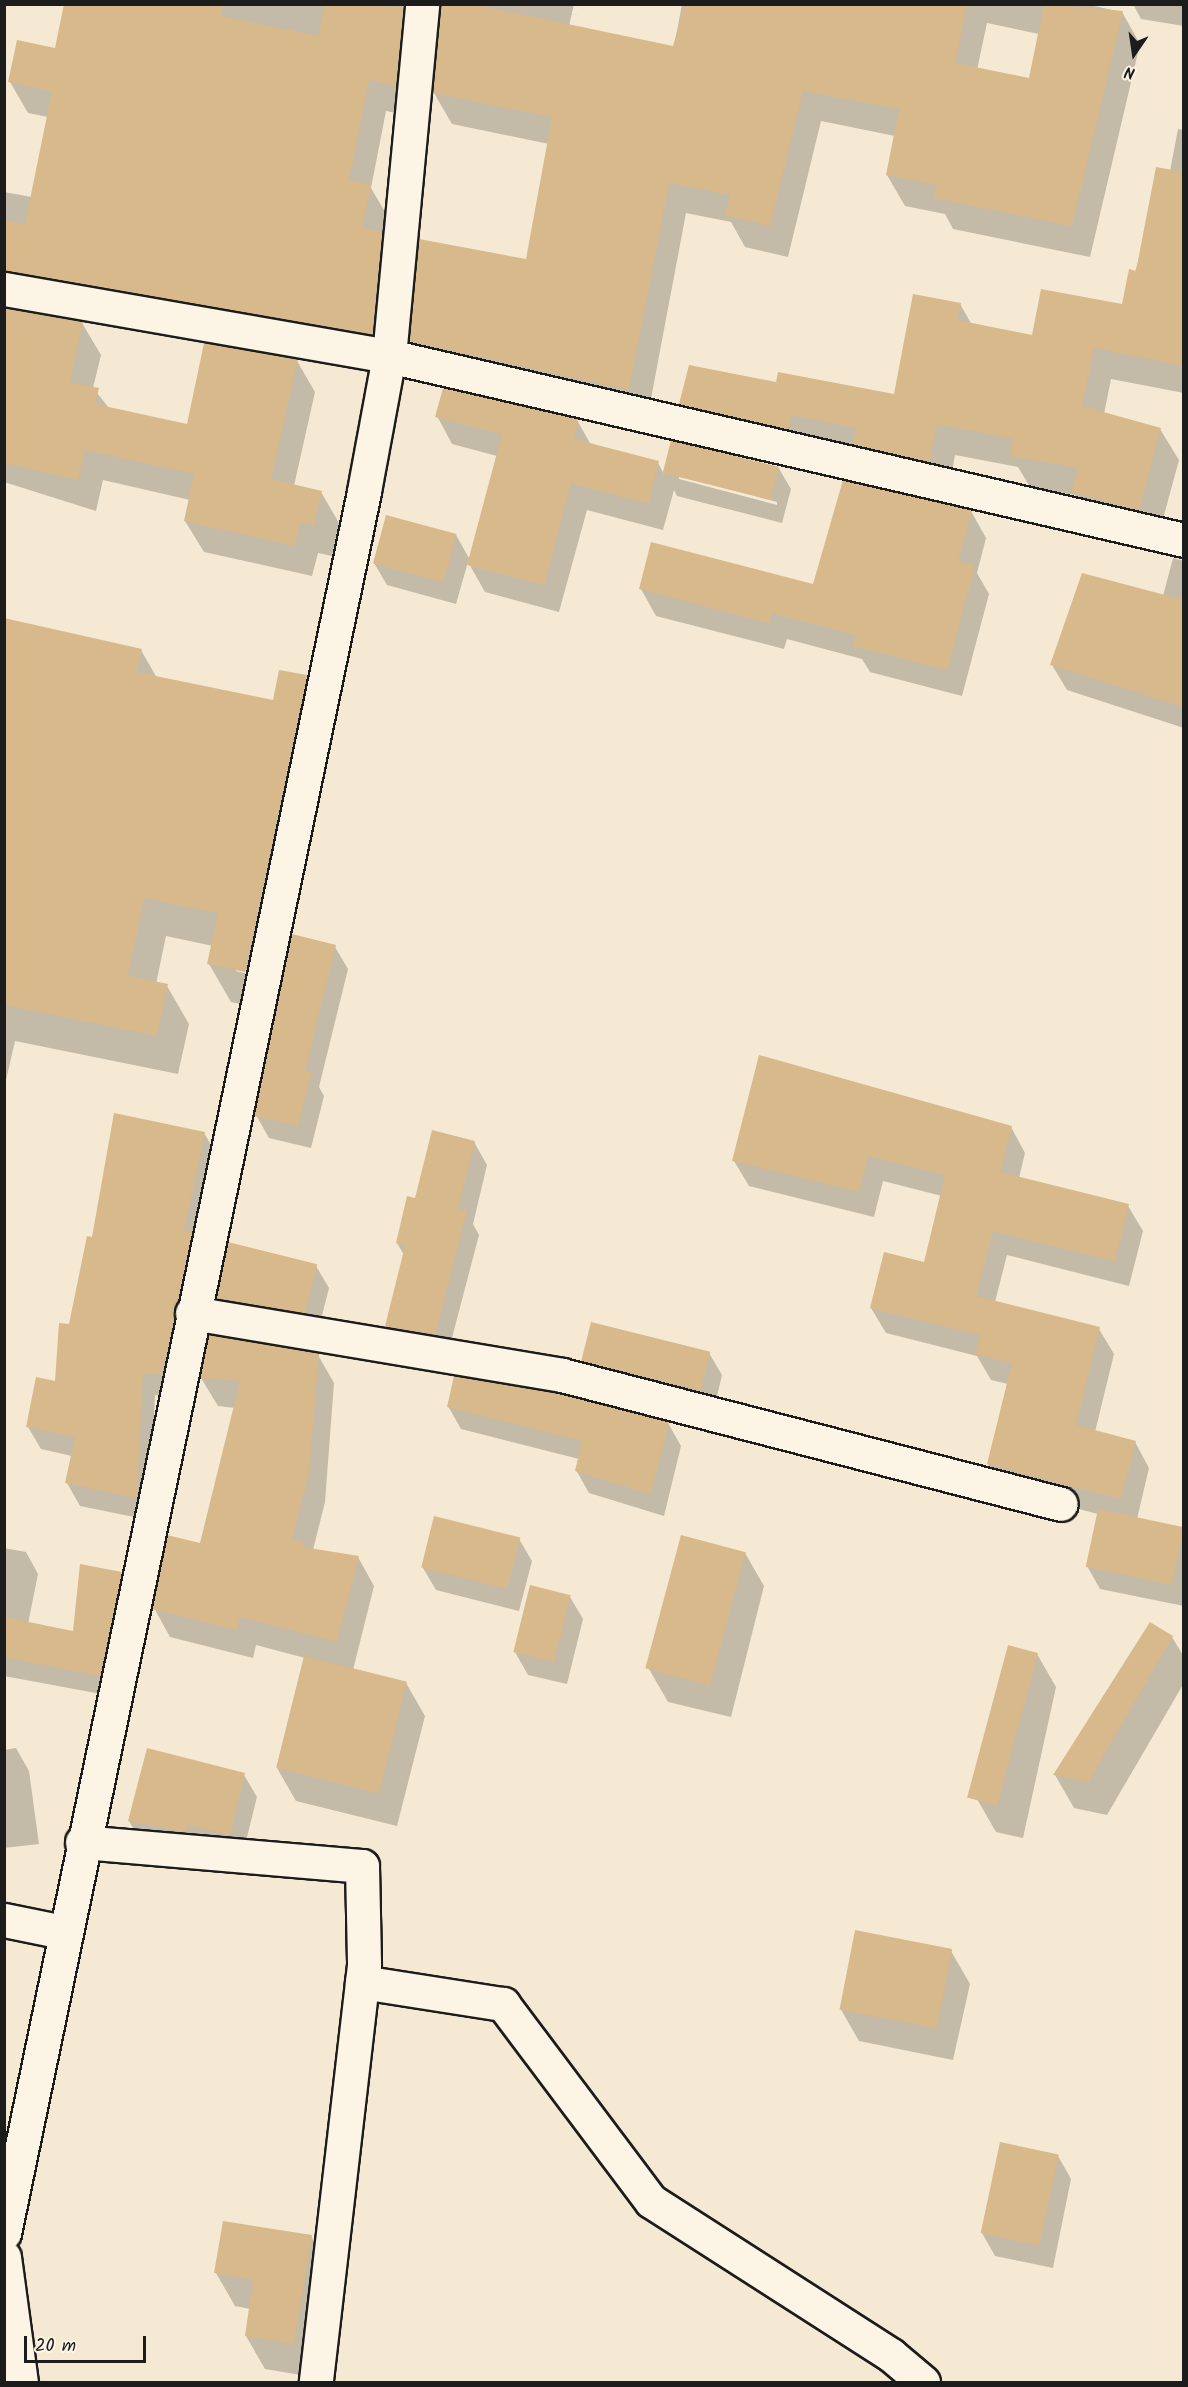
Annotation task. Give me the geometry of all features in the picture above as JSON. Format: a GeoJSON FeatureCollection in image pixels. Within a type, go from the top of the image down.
{"type":"FeatureCollection","features":[{"type":"Feature","properties":{"kind":"street"},"geometry":{"type":"LineString","coordinates":[[4,2233],[63,1932],[389,356],[422,4]]}},
{"type":"Feature","properties":{"kind":"street"},"geometry":{"type":"LineString","coordinates":[[4,289],[389,356],[1184,540]]}},
{"type":"Feature","properties":{"kind":"street"},"geometry":{"type":"LineString","coordinates":[[192,1313],[562,1375],[1061,1504]]}},
{"type":"Feature","properties":{"kind":"street"},"geometry":{"type":"LineString","coordinates":[[82,1842],[362,1866],[362,1982],[316,2382]]}},
{"type":"Feature","properties":{"kind":"street"},"geometry":{"type":"LineString","coordinates":[[4,1920],[63,1932]]}},
{"type":"Feature","properties":{"kind":"street"},"geometry":{"type":"LineString","coordinates":[[362,1982],[503,2004],[651,2201],[891,2355],[923,2382]]}},
{"type":"Feature","properties":{"kind":"street"},"geometry":{"type":"LineString","coordinates":[[4,2257],[21,2382]]}},
{"type":"Feature","properties":{"kind":"building"},"geometry":{"type":"Polygon","coordinates":[[[64,4],[223,4],[221,16],[318,36],[324,4],[403,7],[396,86],[369,80],[349,180],[371,185],[362,228],[382,232],[372,334],[4,271],[4,220],[25,224],[52,91],[8,82],[17,40],[55,48],[64,4]]]}},
{"type":"Feature","properties":{"kind":"building"},"geometry":{"type":"Polygon","coordinates":[[[441,4],[472,4],[673,46],[685,4],[967,4],[955,63],[1029,78],[1044,4],[1123,11],[1072,226],[934,198],[936,185],[886,175],[899,109],[803,91],[770,226],[725,215],[730,195],[669,183],[629,390],[409,341],[419,239],[526,259],[552,117],[432,93],[441,4]]]}},
{"type":"Feature","properties":{"kind":"building"},"geometry":{"type":"Polygon","coordinates":[[[1156,167],[1184,172],[1184,366],[1094,348],[1082,406],[1161,428],[1139,510],[1071,492],[1078,468],[1010,456],[1013,439],[937,424],[930,462],[853,444],[857,428],[792,415],[788,429],[679,404],[689,365],[776,382],[778,372],[894,394],[913,294],[961,303],[957,320],[1032,335],[1041,289],[1122,304],[1129,269],[1136,271],[1156,167]]]}},
{"type":"Feature","properties":{"kind":"building"},"geometry":{"type":"Polygon","coordinates":[[[4,308],[83,322],[70,382],[99,388],[95,404],[187,424],[204,343],[298,359],[271,479],[322,491],[314,525],[300,522],[295,546],[184,521],[194,474],[85,450],[78,480],[4,463],[4,308]]]}},
{"type":"Feature","properties":{"kind":"building"},"geometry":{"type":"Polygon","coordinates":[[[443,388],[578,419],[574,439],[659,461],[648,504],[571,483],[544,585],[467,565],[502,434],[435,417],[443,388]]]}},
{"type":"Feature","properties":{"kind":"building"},"geometry":{"type":"Polygon","coordinates":[[[671,440],[779,467],[770,500],[663,473],[671,440]]]}},
{"type":"Feature","properties":{"kind":"building"},"geometry":{"type":"Polygon","coordinates":[[[843,480],[972,510],[958,561],[975,566],[947,670],[853,646],[856,635],[772,613],[769,623],[639,589],[651,542],[813,584],[843,480]]]}},
{"type":"Feature","properties":{"kind":"building"},"geometry":{"type":"Polygon","coordinates":[[[386,515],[457,534],[444,582],[373,563],[386,515]]]}},
{"type":"Feature","properties":{"kind":"building"},"geometry":{"type":"Polygon","coordinates":[[[1082,573],[1184,600],[1184,707],[1050,665],[1082,573]]]}},
{"type":"Feature","properties":{"kind":"building"},"geometry":{"type":"Polygon","coordinates":[[[4,618],[142,649],[136,672],[273,700],[279,670],[307,675],[245,972],[207,964],[218,913],[144,898],[128,976],[168,984],[157,1036],[4,1005],[4,618]]]}},
{"type":"Feature","properties":{"kind":"building"},"geometry":{"type":"Polygon","coordinates":[[[292,934],[336,945],[305,1070],[312,1072],[298,1126],[254,1116],[292,934]]]}},
{"type":"Feature","properties":{"kind":"building"},"geometry":{"type":"Polygon","coordinates":[[[759,1055],[1012,1126],[1000,1172],[1129,1204],[1115,1261],[993,1231],[976,1296],[1100,1327],[1076,1425],[1136,1441],[1121,1499],[987,1464],[1012,1363],[975,1354],[980,1335],[870,1308],[884,1252],[924,1262],[945,1175],[868,1156],[859,1192],[732,1161],[759,1055]]]}},
{"type":"Feature","properties":{"kind":"building"},"geometry":{"type":"Polygon","coordinates":[[[114,1113],[205,1132],[184,1231],[192,1233],[162,1374],[143,1373],[137,1498],[65,1483],[75,1437],[26,1427],[36,1377],[55,1381],[59,1323],[69,1324],[87,1236],[92,1237],[114,1113]]]}},
{"type":"Feature","properties":{"kind":"building"},"geometry":{"type":"Polygon","coordinates":[[[432,1130],[475,1141],[458,1209],[467,1211],[435,1335],[385,1326],[405,1246],[396,1243],[407,1196],[415,1198],[432,1130]]]}},
{"type":"Feature","properties":{"kind":"building"},"geometry":{"type":"Polygon","coordinates":[[[228,1242],[317,1264],[303,1320],[214,1297],[228,1242]]]}},
{"type":"Feature","properties":{"kind":"building"},"geometry":{"type":"Polygon","coordinates":[[[591,1322],[710,1352],[701,1391],[581,1361],[591,1322]]]}},
{"type":"Feature","properties":{"kind":"building"},"geometry":{"type":"Polygon","coordinates":[[[209,1335],[319,1353],[309,1473],[292,1539],[303,1542],[303,1547],[359,1556],[337,1642],[240,1617],[237,1630],[152,1609],[167,1535],[200,1543],[240,1381],[200,1378],[209,1335]]]}},
{"type":"Feature","properties":{"kind":"building"},"geometry":{"type":"Polygon","coordinates":[[[454,1376],[558,1393],[669,1422],[651,1494],[575,1471],[582,1441],[447,1407],[454,1376]]]}},
{"type":"Feature","properties":{"kind":"building"},"geometry":{"type":"Polygon","coordinates":[[[1098,1509],[1184,1527],[1172,1585],[1086,1567],[1098,1509]]]}},
{"type":"Feature","properties":{"kind":"building"},"geometry":{"type":"Polygon","coordinates":[[[434,1516],[520,1538],[508,1589],[421,1567],[434,1516]]]}},
{"type":"Feature","properties":{"kind":"building"},"geometry":{"type":"Polygon","coordinates":[[[681,1535],[746,1552],[710,1686],[645,1668],[681,1535]]]}},
{"type":"Feature","properties":{"kind":"building"},"geometry":{"type":"Polygon","coordinates":[[[80,1564],[122,1572],[100,1676],[4,1657],[4,1617],[73,1631],[80,1564]]]}},
{"type":"Feature","properties":{"kind":"building"},"geometry":{"type":"Polygon","coordinates":[[[530,1585],[571,1595],[554,1662],[513,1652],[530,1585]]]}},
{"type":"Feature","properties":{"kind":"building"},"geometry":{"type":"Polygon","coordinates":[[[1150,1622],[1173,1636],[1088,1782],[1053,1775],[1150,1622]]]}},
{"type":"Feature","properties":{"kind":"building"},"geometry":{"type":"Polygon","coordinates":[[[1008,1645],[1038,1653],[997,1806],[967,1798],[1008,1645]]]}},
{"type":"Feature","properties":{"kind":"building"},"geometry":{"type":"Polygon","coordinates":[[[304,1656],[407,1682],[379,1793],[276,1768],[304,1656]]]}},
{"type":"Feature","properties":{"kind":"building"},"geometry":{"type":"Polygon","coordinates":[[[147,1748],[245,1773],[230,1835],[188,1825],[186,1832],[128,1821],[147,1748]]]}},
{"type":"Feature","properties":{"kind":"building"},"geometry":{"type":"Polygon","coordinates":[[[855,1930],[952,1949],[937,2028],[840,2010],[855,1930]]]}},
{"type":"Feature","properties":{"kind":"building"},"geometry":{"type":"Polygon","coordinates":[[[1000,2142],[1059,2154],[1039,2245],[981,2233],[1000,2142]]]}},
{"type":"Feature","properties":{"kind":"building"},"geometry":{"type":"Polygon","coordinates":[[[223,2221],[312,2235],[294,2344],[245,2336],[253,2280],[214,2273],[223,2221]]]}}]}
